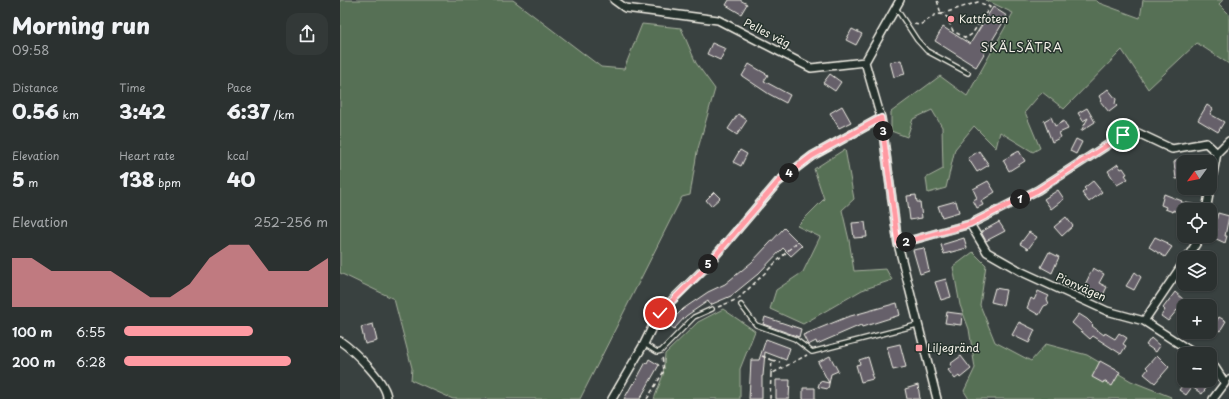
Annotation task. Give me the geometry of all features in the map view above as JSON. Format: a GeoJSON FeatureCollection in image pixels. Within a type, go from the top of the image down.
{"type":"FeatureCollection","features":[{"type":"Feature","properties":{"kind":"street","name":"Pelles väg"},"geometry":{"type":"LineString","coordinates":[[614,0],[625,8],[718,20],[811,68],[865,62]]}},
{"type":"Feature","properties":{"kind":"street"},"geometry":{"type":"LineString","coordinates":[[900,0],[865,62],[881,118],[898,244],[917,325],[937,399]]}},
{"type":"Feature","properties":{"kind":"street"},"geometry":{"type":"LineString","coordinates":[[612,399],[660,313],[704,269],[778,182],[812,156],[881,118]]}},
{"type":"Feature","properties":{"kind":"street"},"geometry":{"type":"LineString","coordinates":[[898,244],[970,224],[1038,190],[1123,135],[1136,132],[1172,149],[1206,143],[1217,153]]}},
{"type":"Feature","properties":{"kind":"street"},"geometry":{"type":"LineString","coordinates":[[1207,203],[1217,153],[1229,140]]}},
{"type":"Feature","properties":{"kind":"street","name":"Pionvägen"},"geometry":{"type":"LineString","coordinates":[[970,224],[987,252],[1022,272],[1107,311],[1144,321],[1184,347]]}},
{"type":"Feature","properties":{"kind":"street"},"geometry":{"type":"LineString","coordinates":[[1144,321],[1177,272]]}},
{"type":"Feature","properties":{"kind":"street"},"geometry":{"type":"LineString","coordinates":[[340,341],[354,351],[383,385],[388,395],[387,399]]}},
{"type":"Feature","properties":{"kind":"street"},"geometry":{"type":"LineString","coordinates":[[1212,399],[1227,380],[1217,369]]}},
{"type":"Feature","properties":{"kind":"lane"},"geometry":{"type":"LineString","coordinates":[[896,7],[917,40],[927,51],[968,72]]}},
{"type":"Feature","properties":{"kind":"lane"},"geometry":{"type":"LineString","coordinates":[[741,305],[756,325],[795,340],[812,352],[917,325]]}},
{"type":"Feature","properties":{"kind":"lane"},"geometry":{"type":"LineString","coordinates":[[644,344],[657,352],[661,351],[694,317],[712,309]]}},
{"type":"Feature","properties":{"kind":"path"},"geometry":{"type":"LineString","coordinates":[[906,23],[920,25],[934,15],[941,14],[978,2],[990,7],[972,34],[966,38],[953,31],[947,17],[941,14],[937,0]]}},
{"type":"Feature","properties":{"kind":"path"},"geometry":{"type":"LineString","coordinates":[[712,309],[738,299],[797,242]]}},
{"type":"Feature","properties":{"kind":"path"},"geometry":{"type":"LineString","coordinates":[[647,399],[664,371],[661,351]]}},
{"type":"Feature","properties":{"kind":"path"},"geometry":{"type":"LineString","coordinates":[[771,374],[812,352]]}},
{"type":"Feature","properties":{"kind":"path"},"geometry":{"type":"LineString","coordinates":[[762,356],[780,362]]}},
{"type":"Feature","properties":{"kind":"path"},"geometry":{"type":"LineString","coordinates":[[770,399],[772,360]]}},
{"type":"Feature","properties":{"kind":"green space"},"geometry":{"type":"Polygon","coordinates":[[[340,0],[513,0],[601,67],[624,69],[642,24],[681,28],[696,63],[715,89],[697,152],[690,195],[682,197],[580,399],[453,399],[411,380],[412,368],[394,299],[340,273],[340,0]]]}},
{"type":"Feature","properties":{"kind":"green space"},"geometry":{"type":"Polygon","coordinates":[[[986,0],[1096,0],[1099,3],[1140,18],[1143,0],[1223,0],[1219,4],[1229,14],[1229,64],[1197,43],[1148,89],[1122,50],[1064,109],[1042,92],[1025,112],[1040,148],[1033,152],[1000,132],[996,148],[974,126],[955,149],[946,188],[928,193],[926,178],[943,169],[942,127],[932,110],[913,119],[907,137],[891,131],[891,112],[940,76],[967,96],[1013,13],[986,0]]]}},
{"type":"Feature","properties":{"kind":"green space"},"geometry":{"type":"Polygon","coordinates":[[[845,149],[854,199],[842,210],[854,271],[886,269],[892,280],[862,290],[803,324],[770,309],[776,290],[803,272],[820,237],[797,226],[824,199],[814,169],[845,149]]]}},
{"type":"Feature","properties":{"kind":"green space"},"geometry":{"type":"Polygon","coordinates":[[[973,252],[986,265],[980,305],[995,342],[1031,361],[1046,344],[1087,355],[1131,381],[1171,397],[1170,399],[969,399],[964,391],[975,368],[969,329],[960,305],[953,267],[973,252]]]}},
{"type":"Feature","properties":{"kind":"green space"},"geometry":{"type":"Polygon","coordinates":[[[723,309],[755,331],[740,369],[740,399],[654,399],[663,375],[665,354],[698,322],[723,309]]]}},
{"type":"Feature","properties":{"kind":"building"},"geometry":{"type":"Polygon","coordinates":[[[729,0],[740,0],[747,4],[741,14],[726,5],[729,0]]]}},
{"type":"Feature","properties":{"kind":"building"},"geometry":{"type":"Polygon","coordinates":[[[993,7],[1007,16],[976,67],[935,41],[943,27],[970,44],[993,7]]]}},
{"type":"Feature","properties":{"kind":"building"},"geometry":{"type":"Polygon","coordinates":[[[852,29],[862,34],[856,45],[846,40],[852,29]]]}},
{"type":"Feature","properties":{"kind":"building"},"geometry":{"type":"Polygon","coordinates":[[[712,43],[726,49],[720,60],[707,54],[712,43]]]}},
{"type":"Feature","properties":{"kind":"building"},"geometry":{"type":"Polygon","coordinates":[[[901,60],[905,74],[894,77],[890,62],[901,60]]]}},
{"type":"Feature","properties":{"kind":"building"},"geometry":{"type":"Polygon","coordinates":[[[749,64],[768,75],[764,81],[790,95],[786,103],[769,94],[742,76],[749,64]]]}},
{"type":"Feature","properties":{"kind":"building"},"geometry":{"type":"Polygon","coordinates":[[[830,74],[841,82],[835,91],[823,83],[830,74]]]}},
{"type":"Feature","properties":{"kind":"building"},"geometry":{"type":"Polygon","coordinates":[[[1108,89],[1116,99],[1115,104],[1117,106],[1109,112],[1100,101],[1099,96],[1108,89]]]}},
{"type":"Feature","properties":{"kind":"building"},"geometry":{"type":"Polygon","coordinates":[[[1207,105],[1213,109],[1210,114],[1224,122],[1218,132],[1198,120],[1207,105]]]}},
{"type":"Feature","properties":{"kind":"building"},"geometry":{"type":"Polygon","coordinates":[[[842,106],[851,122],[839,128],[830,113],[842,106]]]}},
{"type":"Feature","properties":{"kind":"building"},"geometry":{"type":"Polygon","coordinates":[[[1087,108],[1095,122],[1081,131],[1088,118],[1083,121],[1078,113],[1087,108]]]}},
{"type":"Feature","properties":{"kind":"building"},"geometry":{"type":"Polygon","coordinates":[[[738,114],[747,120],[737,135],[728,129],[738,114]]]}},
{"type":"Feature","properties":{"kind":"building"},"geometry":{"type":"Polygon","coordinates":[[[1051,117],[1055,126],[1064,121],[1068,129],[1059,133],[1061,137],[1052,142],[1044,121],[1051,117]]]}},
{"type":"Feature","properties":{"kind":"building"},"geometry":{"type":"Polygon","coordinates":[[[1076,139],[1082,142],[1076,154],[1070,151],[1076,139]]]}},
{"type":"Feature","properties":{"kind":"building"},"geometry":{"type":"Polygon","coordinates":[[[740,150],[747,154],[741,166],[733,162],[740,150]]]}},
{"type":"Feature","properties":{"kind":"building"},"geometry":{"type":"Polygon","coordinates":[[[979,151],[989,165],[977,172],[968,158],[979,151]]]}},
{"type":"Feature","properties":{"kind":"building"},"geometry":{"type":"Polygon","coordinates":[[[1019,151],[1025,161],[1009,171],[1003,160],[1019,151]]]}},
{"type":"Feature","properties":{"kind":"building"},"geometry":{"type":"Polygon","coordinates":[[[1177,160],[1177,179],[1176,179],[1174,162],[1177,160]]]}},
{"type":"Feature","properties":{"kind":"building"},"geometry":{"type":"Polygon","coordinates":[[[1118,164],[1127,174],[1125,175],[1128,179],[1117,185],[1108,171],[1118,164]]]}},
{"type":"Feature","properties":{"kind":"building"},"geometry":{"type":"Polygon","coordinates":[[[988,181],[995,192],[981,201],[983,205],[977,208],[973,200],[977,198],[973,189],[988,181]]]}},
{"type":"Feature","properties":{"kind":"building"},"geometry":{"type":"Polygon","coordinates":[[[1093,181],[1102,192],[1089,202],[1082,193],[1086,190],[1084,188],[1093,181]]]}},
{"type":"Feature","properties":{"kind":"building"},"geometry":{"type":"Polygon","coordinates":[[[1058,190],[1064,199],[1051,209],[1044,199],[1058,190]]]}},
{"type":"Feature","properties":{"kind":"building"},"geometry":{"type":"Polygon","coordinates":[[[714,192],[720,198],[711,206],[706,200],[714,192]]]}},
{"type":"Feature","properties":{"kind":"building"},"geometry":{"type":"Polygon","coordinates":[[[1164,194],[1186,203],[1177,203],[1177,212],[1165,209],[1166,207],[1161,205],[1164,194]]]}},
{"type":"Feature","properties":{"kind":"building"},"geometry":{"type":"Polygon","coordinates":[[[916,195],[917,202],[920,202],[922,218],[910,220],[907,196],[916,195]]]}},
{"type":"Feature","properties":{"kind":"building"},"geometry":{"type":"Polygon","coordinates":[[[956,201],[959,212],[942,217],[938,206],[956,201]]]}},
{"type":"Feature","properties":{"kind":"building"},"geometry":{"type":"Polygon","coordinates":[[[1218,213],[1229,216],[1225,243],[1217,239],[1218,213]]]}},
{"type":"Feature","properties":{"kind":"building"},"geometry":{"type":"Polygon","coordinates":[[[1066,217],[1073,226],[1062,236],[1054,227],[1066,217]]]}},
{"type":"Feature","properties":{"kind":"building"},"geometry":{"type":"Polygon","coordinates":[[[865,222],[867,237],[854,238],[852,223],[865,222]]]}},
{"type":"Feature","properties":{"kind":"building"},"geometry":{"type":"Polygon","coordinates":[[[999,222],[1005,231],[986,241],[981,232],[999,222]]]}},
{"type":"Feature","properties":{"kind":"building"},"geometry":{"type":"Polygon","coordinates":[[[784,228],[802,246],[791,256],[783,248],[758,274],[731,296],[710,305],[708,301],[686,316],[674,329],[668,324],[683,309],[708,292],[725,284],[752,262],[784,228]]]}},
{"type":"Feature","properties":{"kind":"building"},"geometry":{"type":"Polygon","coordinates":[[[1029,232],[1037,237],[1028,249],[1020,244],[1029,232]]]}},
{"type":"Feature","properties":{"kind":"building"},"geometry":{"type":"Polygon","coordinates":[[[1155,237],[1168,243],[1167,244],[1172,247],[1165,257],[1149,247],[1155,237]]]}},
{"type":"Feature","properties":{"kind":"building"},"geometry":{"type":"Polygon","coordinates":[[[964,238],[967,248],[944,254],[941,245],[964,238]]]}},
{"type":"Feature","properties":{"kind":"building"},"geometry":{"type":"Polygon","coordinates":[[[924,248],[929,271],[920,274],[913,250],[924,248]]]}},
{"type":"Feature","properties":{"kind":"building"},"geometry":{"type":"Polygon","coordinates":[[[1049,252],[1059,257],[1052,273],[1041,267],[1049,252]]]}},
{"type":"Feature","properties":{"kind":"building"},"geometry":{"type":"Polygon","coordinates":[[[1093,268],[1104,274],[1099,283],[1107,287],[1102,297],[1084,287],[1093,268]]]}},
{"type":"Feature","properties":{"kind":"building"},"geometry":{"type":"Polygon","coordinates":[[[1135,272],[1141,277],[1134,290],[1126,286],[1135,272]]]}},
{"type":"Feature","properties":{"kind":"building"},"geometry":{"type":"Polygon","coordinates":[[[946,279],[951,297],[941,300],[935,282],[946,279]]]}},
{"type":"Feature","properties":{"kind":"building"},"geometry":{"type":"Polygon","coordinates":[[[995,288],[1006,290],[1003,305],[991,302],[995,288]]]}},
{"type":"Feature","properties":{"kind":"building"},"geometry":{"type":"Polygon","coordinates":[[[1038,291],[1049,296],[1047,299],[1049,304],[1044,306],[1039,315],[1027,308],[1031,298],[1034,300],[1038,291]]]}},
{"type":"Feature","properties":{"kind":"building"},"geometry":{"type":"Polygon","coordinates":[[[1175,292],[1183,299],[1177,299],[1177,310],[1168,321],[1161,316],[1165,310],[1163,308],[1175,292]]]}},
{"type":"Feature","properties":{"kind":"building"},"geometry":{"type":"Polygon","coordinates":[[[897,303],[900,315],[862,327],[861,325],[817,344],[816,341],[808,345],[803,335],[847,317],[897,303]]]}},
{"type":"Feature","properties":{"kind":"building"},"geometry":{"type":"Polygon","coordinates":[[[947,312],[962,314],[961,325],[945,323],[947,312]]]}},
{"type":"Feature","properties":{"kind":"building"},"geometry":{"type":"Polygon","coordinates":[[[1079,314],[1087,319],[1093,325],[1092,326],[1104,335],[1105,333],[1115,339],[1119,333],[1127,338],[1123,344],[1126,346],[1121,354],[1093,336],[1090,339],[1072,323],[1079,314]]]}},
{"type":"Feature","properties":{"kind":"building"},"geometry":{"type":"Polygon","coordinates":[[[765,317],[801,329],[799,337],[763,324],[765,317]]]}},
{"type":"Feature","properties":{"kind":"building"},"geometry":{"type":"Polygon","coordinates":[[[1219,317],[1226,321],[1220,331],[1217,329],[1217,320],[1219,317]]]}},
{"type":"Feature","properties":{"kind":"building"},"geometry":{"type":"Polygon","coordinates":[[[1019,322],[1035,330],[1029,343],[1012,335],[1019,322]]]}},
{"type":"Feature","properties":{"kind":"building"},"geometry":{"type":"Polygon","coordinates":[[[373,324],[377,341],[365,344],[361,327],[373,324]]]}},
{"type":"Feature","properties":{"kind":"building"},"geometry":{"type":"Polygon","coordinates":[[[1151,338],[1160,346],[1156,352],[1146,345],[1151,338]]]}},
{"type":"Feature","properties":{"kind":"building"},"geometry":{"type":"Polygon","coordinates":[[[766,339],[790,348],[786,360],[765,352],[762,376],[762,399],[749,399],[751,360],[759,360],[766,339]]]}},
{"type":"Feature","properties":{"kind":"building"},"geometry":{"type":"Polygon","coordinates":[[[900,344],[906,367],[893,370],[887,347],[900,344]]]}},
{"type":"Feature","properties":{"kind":"building"},"geometry":{"type":"Polygon","coordinates":[[[1157,355],[1169,367],[1155,383],[1144,374],[1148,369],[1146,367],[1157,355]]]}},
{"type":"Feature","properties":{"kind":"building"},"geometry":{"type":"Polygon","coordinates":[[[830,356],[838,371],[831,374],[828,389],[818,387],[820,381],[829,383],[818,362],[830,356]]]}},
{"type":"Feature","properties":{"kind":"building"},"geometry":{"type":"Polygon","coordinates":[[[961,356],[971,369],[960,378],[959,376],[955,379],[948,370],[952,367],[950,364],[961,356]]]}},
{"type":"Feature","properties":{"kind":"building"},"geometry":{"type":"Polygon","coordinates":[[[868,357],[873,379],[861,382],[856,365],[860,364],[859,360],[868,357]]]}},
{"type":"Feature","properties":{"kind":"building"},"geometry":{"type":"Polygon","coordinates":[[[649,359],[659,365],[640,399],[624,399],[646,362],[647,363],[649,359]]]}},
{"type":"Feature","properties":{"kind":"building"},"geometry":{"type":"Polygon","coordinates":[[[1100,361],[1120,372],[1112,386],[1104,381],[1103,383],[1092,377],[1100,361]]]}},
{"type":"Feature","properties":{"kind":"building"},"geometry":{"type":"Polygon","coordinates":[[[776,380],[790,380],[789,399],[776,399],[776,380]]]}},
{"type":"Feature","properties":{"kind":"building"},"geometry":{"type":"Polygon","coordinates":[[[918,385],[920,399],[907,399],[905,389],[918,385]]]}},
{"type":"Feature","properties":{"kind":"building"},"geometry":{"type":"Polygon","coordinates":[[[1181,387],[1192,387],[1186,395],[1179,390],[1181,387]]]}},
{"type":"Feature","properties":{"kind":"building"},"geometry":{"type":"Polygon","coordinates":[[[1192,387],[1207,387],[1202,394],[1192,387]]]}},
{"type":"Feature","properties":{"kind":"building"},"geometry":{"type":"Polygon","coordinates":[[[803,388],[815,388],[815,399],[803,399],[803,388]]]}},
{"type":"Feature","properties":{"kind":"place","name":"Kattfoten"},"geometry":{"type":"Point","coordinates":[951,19]}},
{"type":"Feature","properties":{"kind":"place","name":"Liljegränd"},"geometry":{"type":"Point","coordinates":[919,348]}},
{"type":"Feature","properties":{"kind":"district","name":"SKÄLSÄTRA"},"geometry":{"type":"Point","coordinates":[1022,48]}},
{"type":"Feature","properties":{"kind":"route"},"geometry":{"type":"LineString","coordinates":[[660,313],[704,269],[778,182],[812,156],[881,118],[898,244],[970,224],[1038,190],[1123,135]]}}]}
